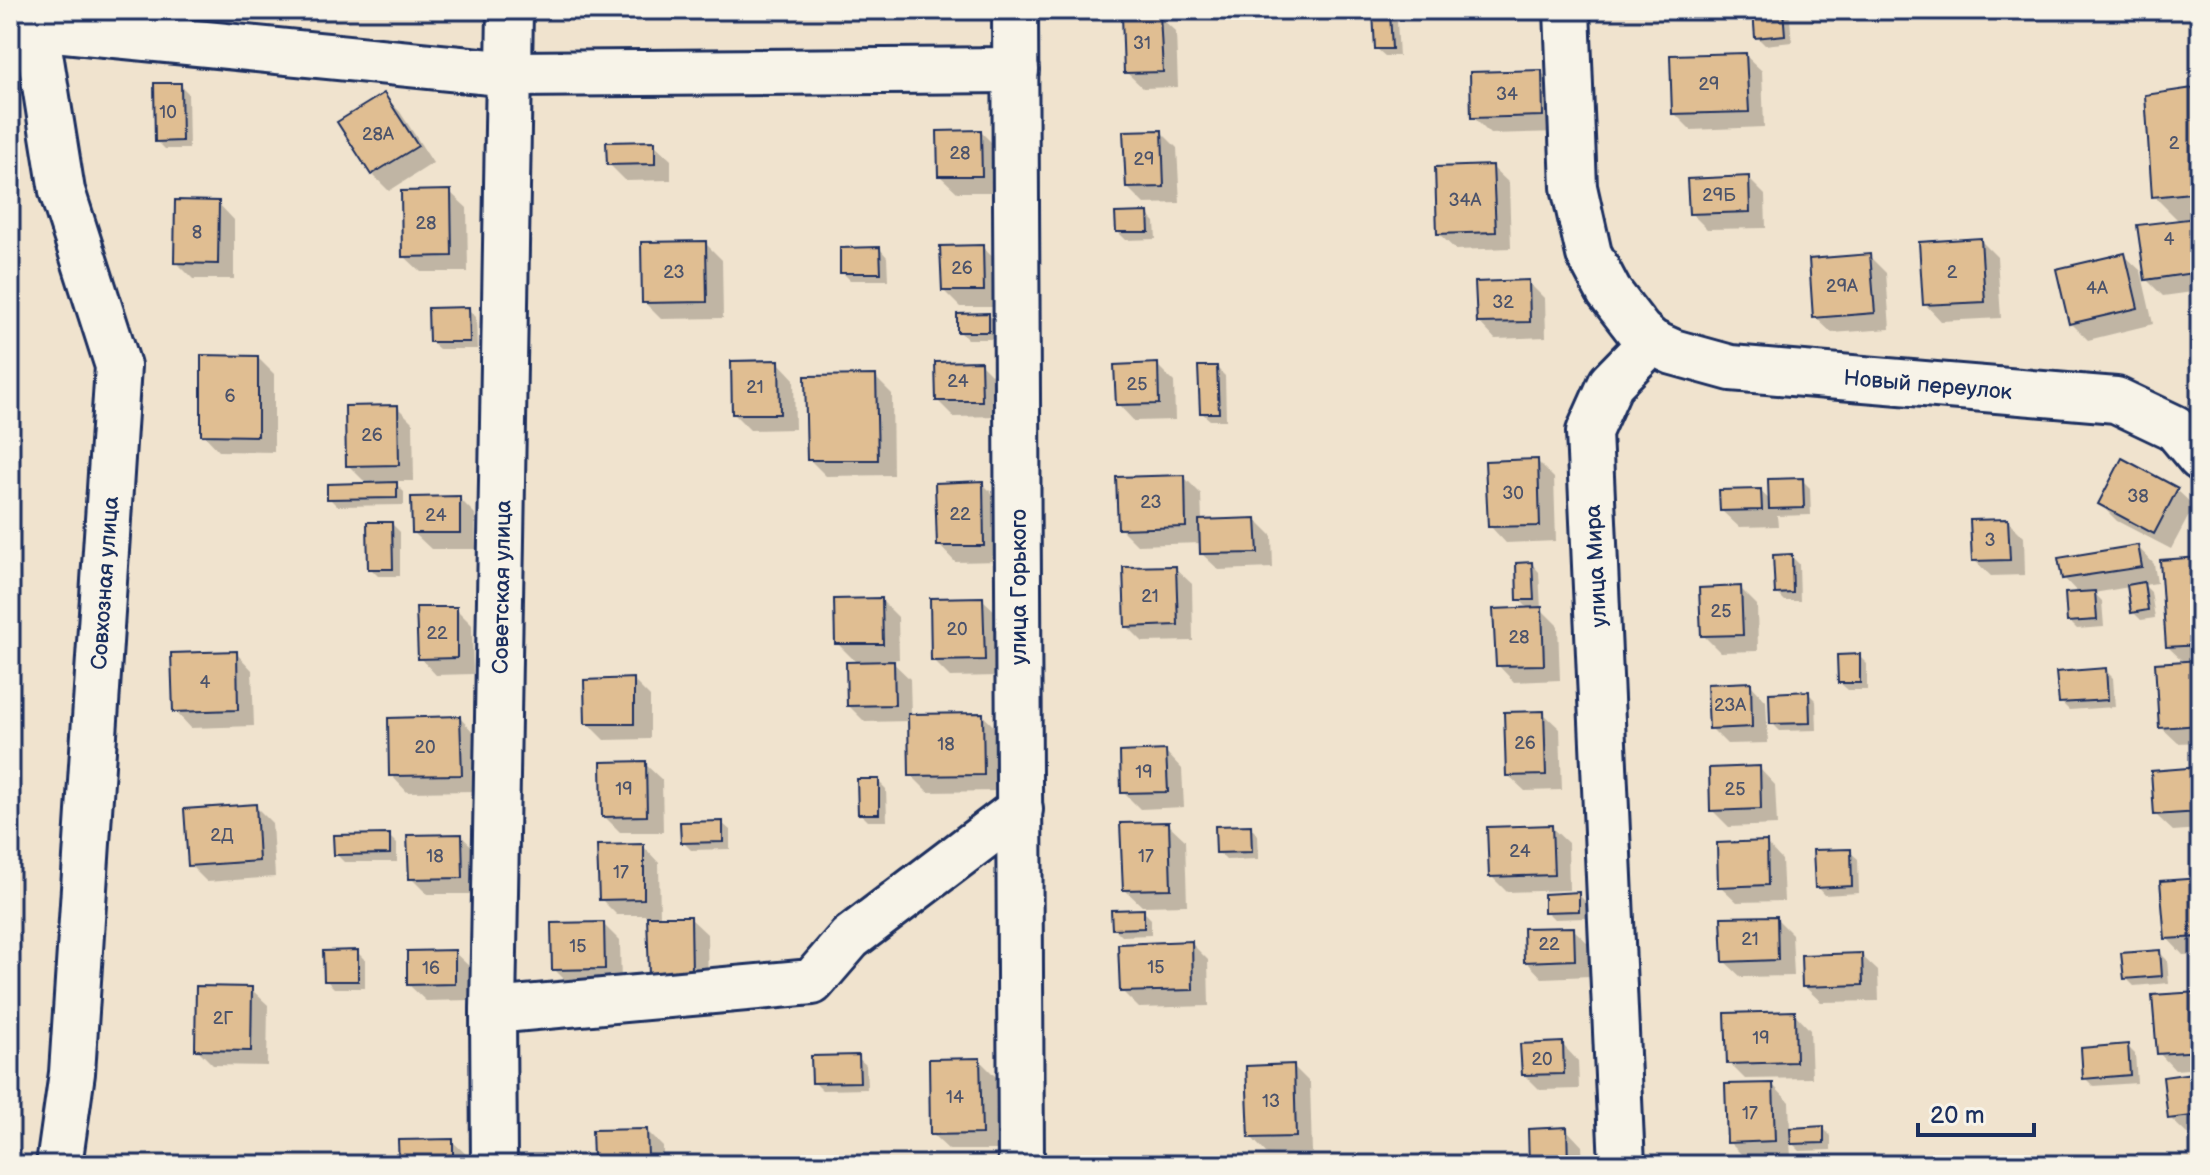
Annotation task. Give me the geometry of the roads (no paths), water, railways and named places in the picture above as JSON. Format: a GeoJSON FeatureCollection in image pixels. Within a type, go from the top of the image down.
{"type":"FeatureCollection","features":[{"type":"Feature","properties":{"kind":"street","name":"Советская улица"},"geometry":{"type":"LineString","coordinates":[[494,1165],[493,1011],[510,10]]}},
{"type":"Feature","properties":{"kind":"street","name":"улица Горького"},"geometry":{"type":"LineString","coordinates":[[1015,10],[1021,1165]]}},
{"type":"Feature","properties":{"kind":"street"},"geometry":{"type":"LineString","coordinates":[[1567,10],[1574,187],[1589,254],[1609,292],[1645,336]]}},
{"type":"Feature","properties":{"kind":"street"},"geometry":{"type":"LineString","coordinates":[[34,18],[511,74],[1016,70]]}},
{"type":"Feature","properties":{"kind":"street","name":"Совхозная улица"},"geometry":{"type":"LineString","coordinates":[[34,18],[62,191],[118,366],[72,1073],[59,1165]]}},
{"type":"Feature","properties":{"kind":"street","name":"Новый переулок"},"geometry":{"type":"LineString","coordinates":[[1645,336],[1673,352],[1731,368],[2116,400],[2192,434]]}},
{"type":"Feature","properties":{"kind":"street","name":"улица Мира"},"geometry":{"type":"LineString","coordinates":[[1622,1165],[1589,432],[1611,383],[1645,336]]}},
{"type":"Feature","properties":{"kind":"street"},"geometry":{"type":"LineString","coordinates":[[493,1011],[812,982],[850,938],[1020,809]]}}]}
